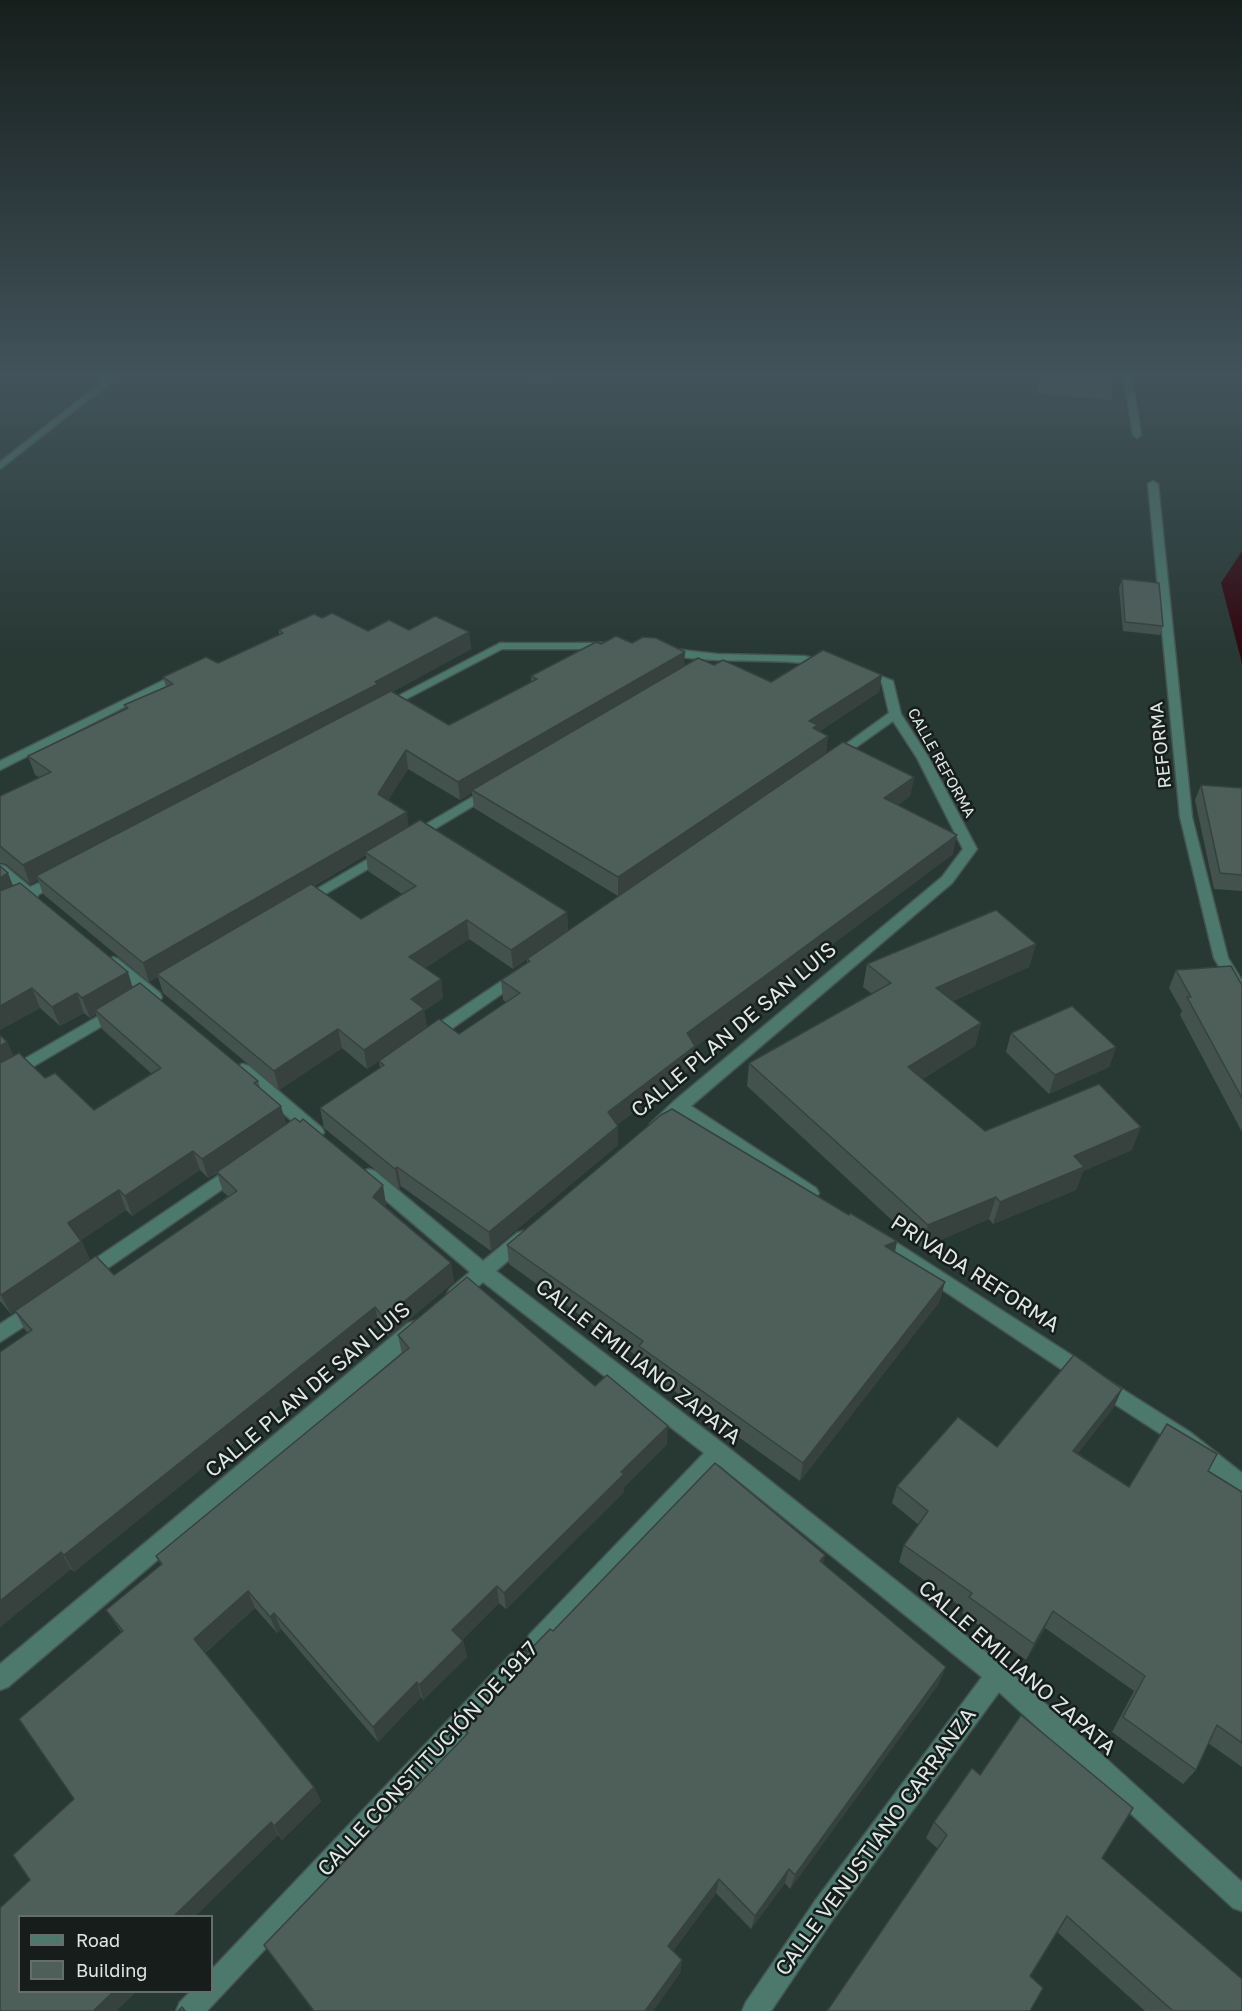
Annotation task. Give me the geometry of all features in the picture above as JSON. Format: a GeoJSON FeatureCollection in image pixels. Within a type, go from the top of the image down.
{"type":"FeatureCollection","features":[{"type":"Feature","properties":{"kind":"street","name":"REFORMA"},"geometry":{"type":"LineString","coordinates":[[1153,484],[1186,818],[1221,958],[1242,993]]}},
{"type":"Feature","properties":{"kind":"street"},"geometry":{"type":"LineString","coordinates":[[374,712],[500,646],[620,646]]}},
{"type":"Feature","properties":{"kind":"street"},"geometry":{"type":"LineString","coordinates":[[652,650],[717,657],[804,659],[833,664]]}},
{"type":"Feature","properties":{"kind":"street"},"geometry":{"type":"LineString","coordinates":[[697,669],[717,657]]}},
{"type":"Feature","properties":{"kind":"street","name":"CALLE REFORMA"},"geometry":{"type":"LineString","coordinates":[[852,668],[886,681],[895,714],[923,758],[970,849],[947,880]]}},
{"type":"Feature","properties":{"kind":"street"},"geometry":{"type":"LineString","coordinates":[[0,766],[166,682]]}},
{"type":"Feature","properties":{"kind":"street"},"geometry":{"type":"LineString","coordinates":[[816,769],[895,714]]}},
{"type":"Feature","properties":{"kind":"street"},"geometry":{"type":"LineString","coordinates":[[294,906],[500,785]]}},
{"type":"Feature","properties":{"kind":"street"},"geometry":{"type":"LineString","coordinates":[[0,869],[48,909]]}},
{"type":"Feature","properties":{"kind":"street"},"geometry":{"type":"LineString","coordinates":[[0,909],[71,872]]}},
{"type":"Feature","properties":{"kind":"street","name":"CALLE PLAN DE SAN LUIS"},"geometry":{"type":"LineString","coordinates":[[643,1136],[947,880]]}},
{"type":"Feature","properties":{"kind":"street"},"geometry":{"type":"LineString","coordinates":[[103,954],[144,995],[168,1007]]}},
{"type":"Feature","properties":{"kind":"street"},"geometry":{"type":"LineString","coordinates":[[413,1048],[531,966]]}},
{"type":"Feature","properties":{"kind":"street"},"geometry":{"type":"LineString","coordinates":[[0,1080],[144,995]]}},
{"type":"Feature","properties":{"kind":"street"},"geometry":{"type":"LineString","coordinates":[[232,1061],[332,1145]]}},
{"type":"Feature","properties":{"kind":"street"},"geometry":{"type":"LineString","coordinates":[[679,1106],[827,1204]]}},
{"type":"Feature","properties":{"kind":"street"},"geometry":{"type":"LineString","coordinates":[[69,1286],[246,1163]]}},
{"type":"Feature","properties":{"kind":"street","name":"CALLE EMILIANO ZAPATA"},"geometry":{"type":"LineString","coordinates":[[358,1167],[483,1272],[718,1452],[997,1675],[1242,1899]]}},
{"type":"Feature","properties":{"kind":"street"},"geometry":{"type":"LineString","coordinates":[[446,1302],[536,1227]]}},
{"type":"Feature","properties":{"kind":"street","name":"PRIVADA REFORMA"},"geometry":{"type":"LineString","coordinates":[[867,1230],[1183,1438],[1242,1485]]}},
{"type":"Feature","properties":{"kind":"street"},"geometry":{"type":"LineString","coordinates":[[0,1334],[49,1299]]}},
{"type":"Feature","properties":{"kind":"street","name":"CALLE PLAN DE SAN LUIS"},"geometry":{"type":"LineString","coordinates":[[0,1679],[428,1318]]}},
{"type":"Feature","properties":{"kind":"street","name":"CALLE CONSTITUCIÓN DE 1917"},"geometry":{"type":"LineString","coordinates":[[213,1986],[718,1452]]}},
{"type":"Feature","properties":{"kind":"street","name":"CALLE VENUSTIANO CARRANZA"},"geometry":{"type":"LineString","coordinates":[[755,2011],[824,1910],[997,1675]]}},
{"type":"Feature","properties":{"kind":"street"},"geometry":{"type":"LineString","coordinates":[[189,2011],[206,1993]]}},
{"type":"Feature","properties":{"kind":"shaded area"},"geometry":{"type":"Polygon","coordinates":[[[1242,551],[1242,663],[1221,583],[1242,551]]]}},
{"type":"Feature","properties":{"kind":"building"},"geometry":{"type":"Polygon","coordinates":[[[1122,579],[1159,583],[1163,626],[1125,622],[1122,579]]]}},
{"type":"Feature","properties":{"kind":"building"},"geometry":{"type":"Polygon","coordinates":[[[332,613],[368,631],[389,620],[409,630],[435,616],[469,632],[375,682],[378,684],[23,865],[0,846],[0,796],[51,772],[28,756],[128,708],[124,705],[173,684],[163,677],[206,657],[218,663],[283,633],[279,630],[314,614],[322,618],[332,613]]]}},
{"type":"Feature","properties":{"kind":"building"},"geometry":{"type":"Polygon","coordinates":[[[616,636],[632,643],[643,637],[656,638],[685,652],[458,782],[406,750],[378,794],[407,812],[143,963],[36,876],[391,691],[449,725],[537,679],[531,676],[596,642],[601,644],[616,636]]]}},
{"type":"Feature","properties":{"kind":"building"},"geometry":{"type":"Polygon","coordinates":[[[823,650],[882,675],[809,721],[818,725],[813,728],[828,736],[618,877],[472,790],[698,658],[714,665],[723,660],[771,682],[823,650]]]}},
{"type":"Feature","properties":{"kind":"building"},"geometry":{"type":"Polygon","coordinates":[[[843,742],[914,777],[884,798],[957,835],[687,1033],[695,1046],[608,1112],[618,1126],[489,1232],[397,1167],[395,1169],[320,1108],[384,1065],[379,1061],[439,1019],[459,1034],[520,993],[501,980],[530,961],[527,959],[843,742]]]}},
{"type":"Feature","properties":{"kind":"building"},"geometry":{"type":"Polygon","coordinates":[[[1201,785],[1242,788],[1242,875],[1220,873],[1201,785]]]}},
{"type":"Feature","properties":{"kind":"building"},"geometry":{"type":"Polygon","coordinates":[[[420,820],[567,912],[511,950],[467,920],[409,957],[441,979],[411,999],[424,1009],[364,1050],[338,1029],[274,1071],[157,974],[311,884],[361,919],[416,886],[365,852],[420,820]]]}},
{"type":"Feature","properties":{"kind":"building"},"geometry":{"type":"Polygon","coordinates":[[[0,866],[8,873],[0,878],[0,866]]]}},
{"type":"Feature","properties":{"kind":"building"},"geometry":{"type":"Polygon","coordinates":[[[20,883],[128,972],[82,998],[77,993],[52,1007],[32,988],[0,1006],[0,891],[20,883]]]}},
{"type":"Feature","properties":{"kind":"building"},"geometry":{"type":"Polygon","coordinates":[[[996,910],[1036,944],[936,988],[981,1023],[908,1067],[985,1131],[1099,1084],[1141,1127],[1074,1156],[1084,1167],[1000,1202],[996,1197],[928,1225],[749,1063],[891,983],[867,964],[996,910]]]}},
{"type":"Feature","properties":{"kind":"building"},"geometry":{"type":"Polygon","coordinates":[[[1231,966],[1242,985],[1242,1098],[1187,997],[1191,997],[1176,970],[1231,966]]]}},
{"type":"Feature","properties":{"kind":"building"},"geometry":{"type":"Polygon","coordinates":[[[140,983],[258,1081],[254,1083],[281,1106],[202,1159],[193,1151],[125,1196],[119,1190],[68,1223],[81,1241],[1,1295],[0,1063],[19,1053],[45,1078],[55,1073],[94,1110],[161,1068],[95,1010],[140,983]]]}},
{"type":"Feature","properties":{"kind":"building"},"geometry":{"type":"Polygon","coordinates":[[[1072,1006],[1116,1047],[1055,1075],[1011,1033],[1072,1006]]]}},
{"type":"Feature","properties":{"kind":"building"},"geometry":{"type":"Polygon","coordinates":[[[0,1035],[7,1042],[0,1046],[0,1035]]]}},
{"type":"Feature","properties":{"kind":"building"},"geometry":{"type":"Polygon","coordinates":[[[672,1109],[849,1215],[850,1213],[897,1241],[885,1246],[945,1282],[803,1463],[639,1346],[643,1341],[507,1245],[661,1115],[672,1109]]]}},
{"type":"Feature","properties":{"kind":"building"},"geometry":{"type":"Polygon","coordinates":[[[295,1118],[300,1122],[303,1119],[383,1185],[373,1197],[451,1263],[384,1318],[375,1307],[64,1555],[61,1552],[0,1601],[0,1352],[32,1330],[15,1311],[96,1256],[114,1275],[237,1191],[217,1172],[295,1118]]]}},
{"type":"Feature","properties":{"kind":"building"},"geometry":{"type":"Polygon","coordinates":[[[467,1277],[595,1386],[607,1375],[668,1426],[621,1472],[624,1474],[504,1593],[497,1586],[452,1630],[463,1641],[419,1685],[417,1682],[373,1727],[274,1613],[270,1617],[248,1591],[194,1639],[314,1787],[274,1826],[271,1822],[175,1915],[18,1915],[18,1993],[112,1993],[93,2011],[0,2011],[0,1908],[30,1880],[13,1855],[74,1799],[19,1719],[123,1631],[106,1610],[162,1564],[156,1556],[409,1348],[398,1335],[467,1277]]]}},
{"type":"Feature","properties":{"kind":"building"},"geometry":{"type":"Polygon","coordinates":[[[1074,1355],[1122,1389],[1073,1451],[1129,1487],[1167,1424],[1217,1454],[1208,1471],[1242,1492],[1242,1743],[1217,1725],[1196,1770],[1123,1717],[1145,1676],[1053,1611],[1034,1644],[969,1597],[972,1593],[904,1545],[928,1511],[897,1486],[958,1417],[997,1447],[1074,1355]]]}},
{"type":"Feature","properties":{"kind":"building"},"geometry":{"type":"Polygon","coordinates":[[[715,1463],[825,1555],[820,1561],[946,1667],[795,1875],[789,1869],[755,1916],[719,1879],[668,1946],[682,1960],[645,2011],[314,2011],[264,1945],[468,1733],[464,1728],[511,1679],[506,1675],[550,1629],[553,1631],[715,1463]]]}},
{"type":"Feature","properties":{"kind":"building"},"geometry":{"type":"Polygon","coordinates":[[[1021,1715],[1133,1808],[1102,1858],[1242,1979],[1242,2011],[1173,2011],[1067,1916],[1030,1976],[1043,1988],[1030,2011],[827,2011],[947,1835],[934,1822],[972,1768],[980,1775],[1021,1715]]]}}]}
